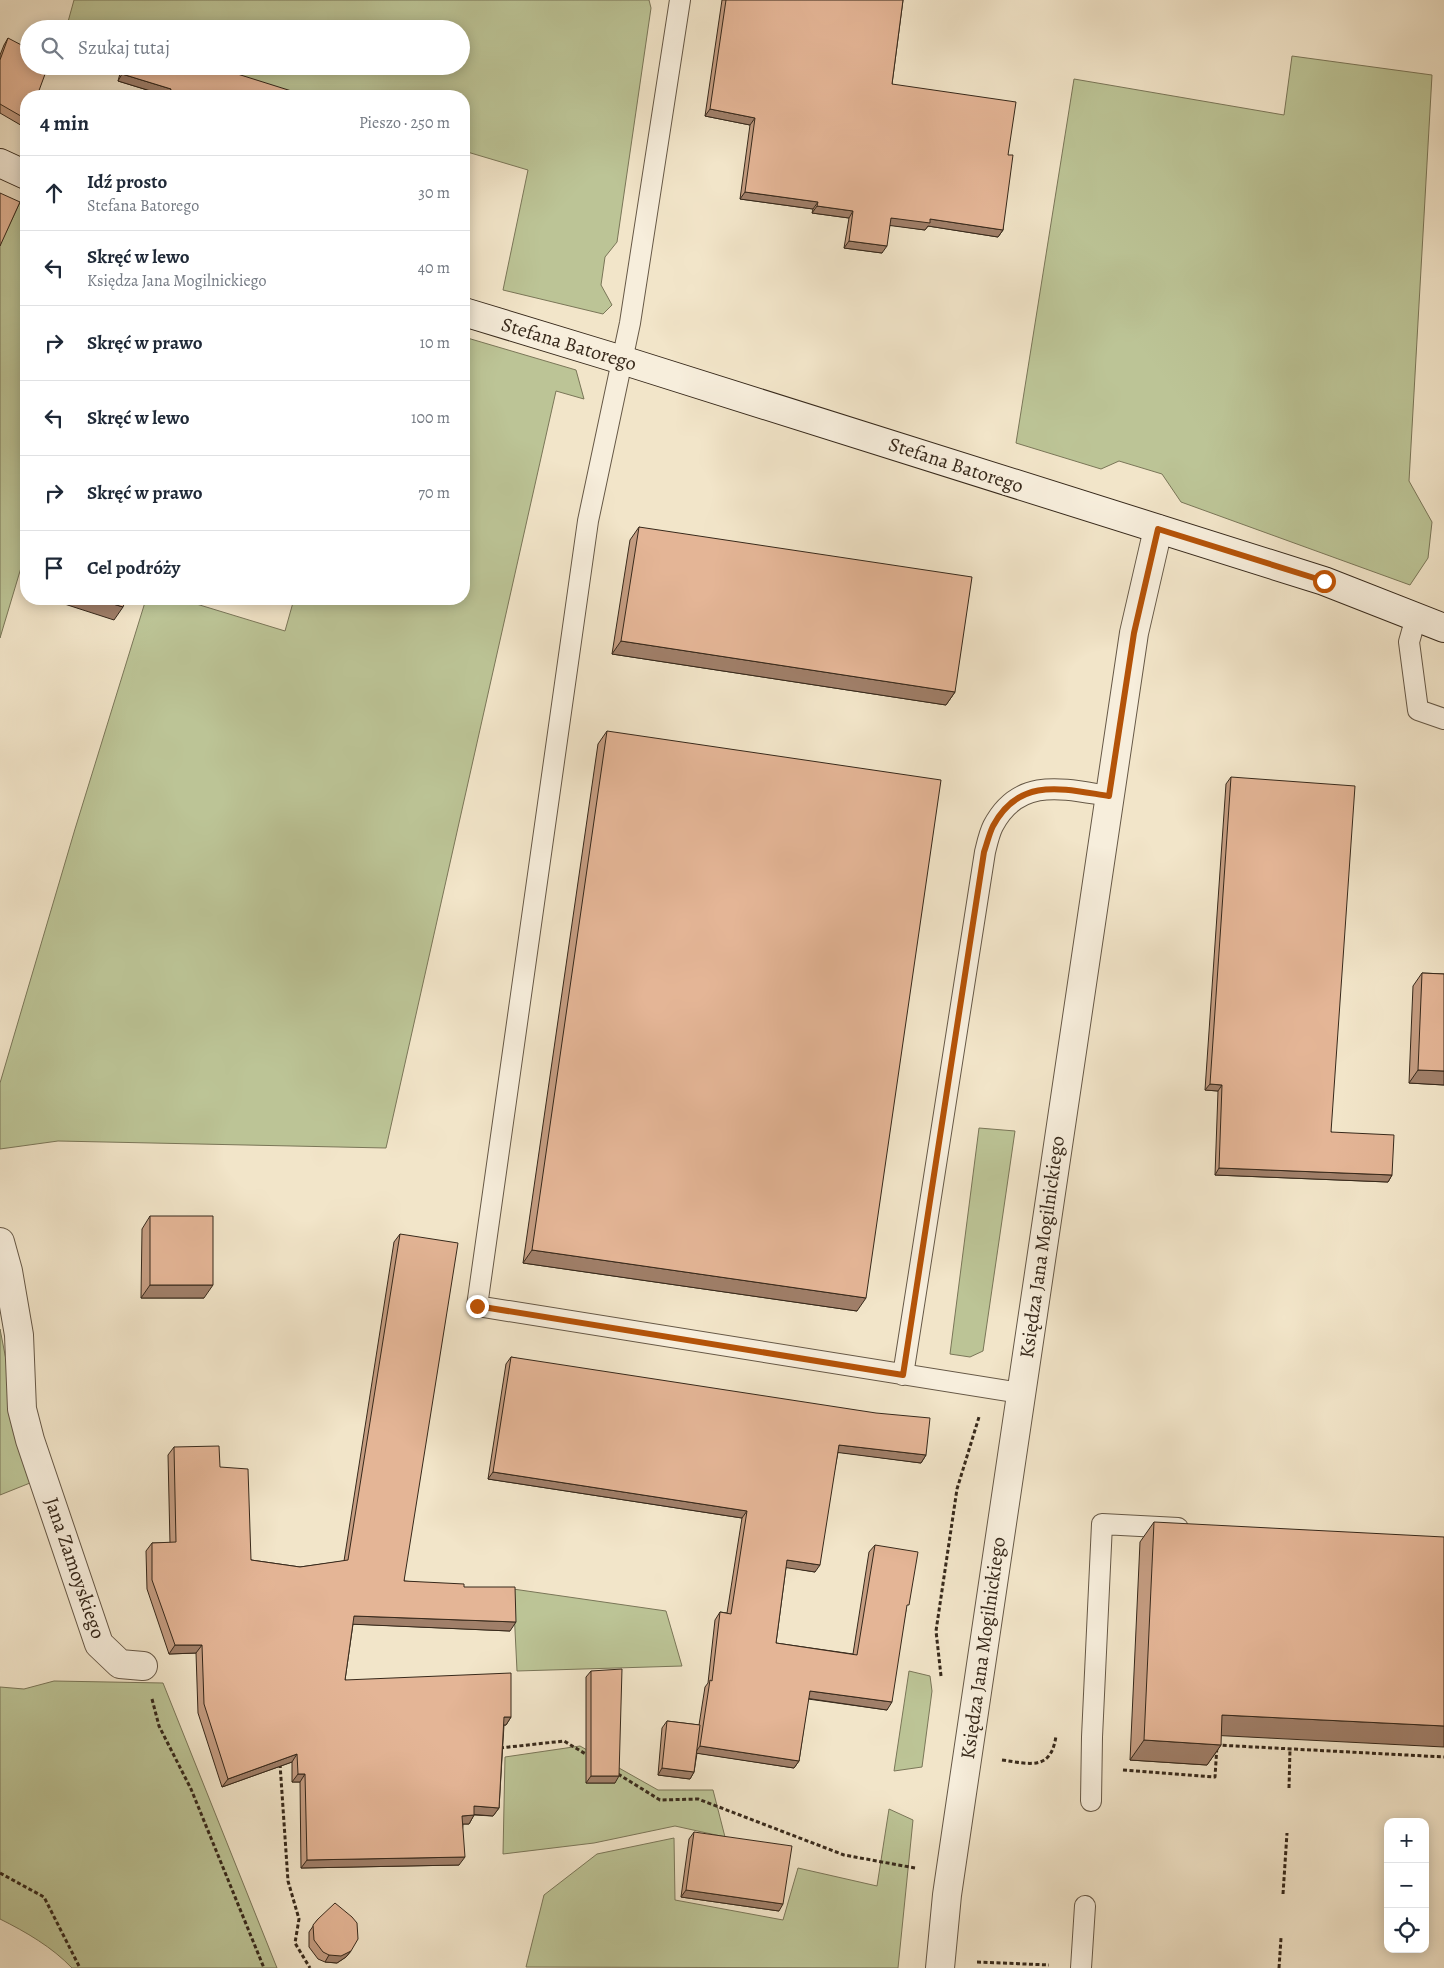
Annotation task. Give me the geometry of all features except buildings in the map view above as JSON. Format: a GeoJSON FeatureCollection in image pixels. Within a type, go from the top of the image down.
{"type":"FeatureCollection","features":[{"type":"Feature","properties":{"kind":"street"},"geometry":{"type":"LineString","coordinates":[[0,163],[20,172]]}},
{"type":"Feature","properties":{"kind":"street","name":"Stefana Batorego"},"geometry":{"type":"LineString","coordinates":[[470,314],[1324,581],[1444,628]]}},
{"type":"Feature","properties":{"kind":"street","name":"Księdza Jana Mogilnickiego"},"geometry":{"type":"LineString","coordinates":[[940,1968],[952,1858],[1109,796],[1134,633],[1158,529]]}},
{"type":"Feature","properties":{"kind":"street","name":"Jana Zamoyskiego"},"geometry":{"type":"LineString","coordinates":[[0,1242],[8,1271],[19,1335],[22,1410],[39,1468],[99,1644],[120,1664],[143,1666]]}},
{"type":"Feature","properties":{"kind":"lane"},"geometry":{"type":"LineString","coordinates":[[680,0],[633,304],[588,521],[477,1306],[1021,1393]]}},
{"type":"Feature","properties":{"kind":"lane"},"geometry":{"type":"LineString","coordinates":[[1416,617],[1409,642],[1418,710],[1444,719]]}},
{"type":"Feature","properties":{"kind":"lane"},"geometry":{"type":"LineString","coordinates":[[903,1375],[984,852],[992,827],[1006,806],[1033,790],[1054,788],[1109,796]]}},
{"type":"Feature","properties":{"kind":"lane"},"geometry":{"type":"LineString","coordinates":[[1091,1801],[1092,1737],[1102,1524],[1200,1529]]}},
{"type":"Feature","properties":{"kind":"lane"},"geometry":{"type":"LineString","coordinates":[[1081,1968],[1085,1906]]}},
{"type":"Feature","properties":{"kind":"path"},"geometry":{"type":"LineString","coordinates":[[143,1666],[159,1726],[191,1789],[264,1968]]}},
{"type":"Feature","properties":{"kind":"path"},"geometry":{"type":"LineString","coordinates":[[1000,1759],[1034,1764],[1041,1762],[1051,1754],[1056,1736]]}},
{"type":"Feature","properties":{"kind":"path"},"geometry":{"type":"LineString","coordinates":[[499,1748],[564,1741],[596,1760]]}},
{"type":"Feature","properties":{"kind":"path"},"geometry":{"type":"LineString","coordinates":[[1123,1762],[1123,1770],[1215,1777],[1217,1745],[1444,1757]]}},
{"type":"Feature","properties":{"kind":"path"},"geometry":{"type":"LineString","coordinates":[[1289,1788],[1290,1749]]}},
{"type":"Feature","properties":{"kind":"path"},"geometry":{"type":"LineString","coordinates":[[279,1758],[288,1881],[299,1919],[296,1943],[310,1968]]}},
{"type":"Feature","properties":{"kind":"path"},"geometry":{"type":"LineString","coordinates":[[612,1770],[660,1800],[698,1799],[844,1855],[918,1868]]}},
{"type":"Feature","properties":{"kind":"path"},"geometry":{"type":"LineString","coordinates":[[1283,1894],[1287,1833]]}},
{"type":"Feature","properties":{"kind":"path"},"geometry":{"type":"LineString","coordinates":[[0,1873],[44,1897],[80,1968]]}},
{"type":"Feature","properties":{"kind":"path"},"geometry":{"type":"LineString","coordinates":[[1280,1968],[1281,1938]]}},
{"type":"Feature","properties":{"kind":"path"},"geometry":{"type":"LineString","coordinates":[[977,1962],[1057,1965]]}},
{"type":"Feature","properties":{"kind":"green space"},"geometry":{"type":"Polygon","coordinates":[[[74,0],[649,0],[651,8],[617,242],[605,257],[601,285],[612,305],[603,314],[503,290],[528,170],[470,153],[470,90],[264,90],[215,75],[470,75],[470,20],[68,20],[74,0]]]}},
{"type":"Feature","properties":{"kind":"green space"},"geometry":{"type":"Polygon","coordinates":[[[1292,56],[1432,75],[1409,481],[1432,522],[1428,558],[1410,585],[1181,502],[1162,474],[1119,461],[1101,469],[1016,443],[1074,79],[1284,115],[1292,56]]]}},
{"type":"Feature","properties":{"kind":"green space"},"geometry":{"type":"Polygon","coordinates":[[[20,202],[20,571],[0,638],[0,245],[20,202]]]}},
{"type":"Feature","properties":{"kind":"green space"},"geometry":{"type":"Polygon","coordinates":[[[470,339],[576,370],[584,399],[556,391],[386,1148],[58,1141],[0,1149],[0,1083],[75,829],[144,605],[200,605],[285,631],[292,605],[470,605],[470,339]]]}},
{"type":"Feature","properties":{"kind":"green space"},"geometry":{"type":"Polygon","coordinates":[[[979,1128],[1015,1131],[983,1351],[970,1357],[950,1354],[979,1128]]]}},
{"type":"Feature","properties":{"kind":"green space"},"geometry":{"type":"Polygon","coordinates":[[[0,1329],[30,1483],[0,1495],[0,1329]]]}},
{"type":"Feature","properties":{"kind":"green space"},"geometry":{"type":"Polygon","coordinates":[[[513,1589],[666,1611],[682,1666],[517,1671],[513,1589]]]}},
{"type":"Feature","properties":{"kind":"green space"},"geometry":{"type":"Polygon","coordinates":[[[909,1671],[930,1676],[932,1691],[922,1767],[894,1771],[909,1671]]]}},
{"type":"Feature","properties":{"kind":"green space"},"geometry":{"type":"Polygon","coordinates":[[[54,1681],[163,1683],[277,1968],[72,1968],[38,1940],[0,1919],[0,1687],[24,1689],[54,1681]]]}},
{"type":"Feature","properties":{"kind":"green space"},"geometry":{"type":"Polygon","coordinates":[[[580,1746],[658,1790],[713,1790],[725,1837],[675,1826],[594,1843],[503,1854],[505,1757],[580,1746]]]}},
{"type":"Feature","properties":{"kind":"green space"},"geometry":{"type":"Polygon","coordinates":[[[889,1809],[913,1820],[898,1968],[526,1967],[544,1895],[597,1854],[674,1838],[675,1900],[783,1920],[798,1868],[877,1886],[889,1809]]]}},
{"type":"Feature","properties":{"kind":"route"},"geometry":{"type":"LineString","coordinates":[[477,1306],[903,1375],[984,852],[992,827],[1006,806],[1033,790],[1054,788],[1109,796],[1134,633],[1158,529],[1324,581]]}}]}
